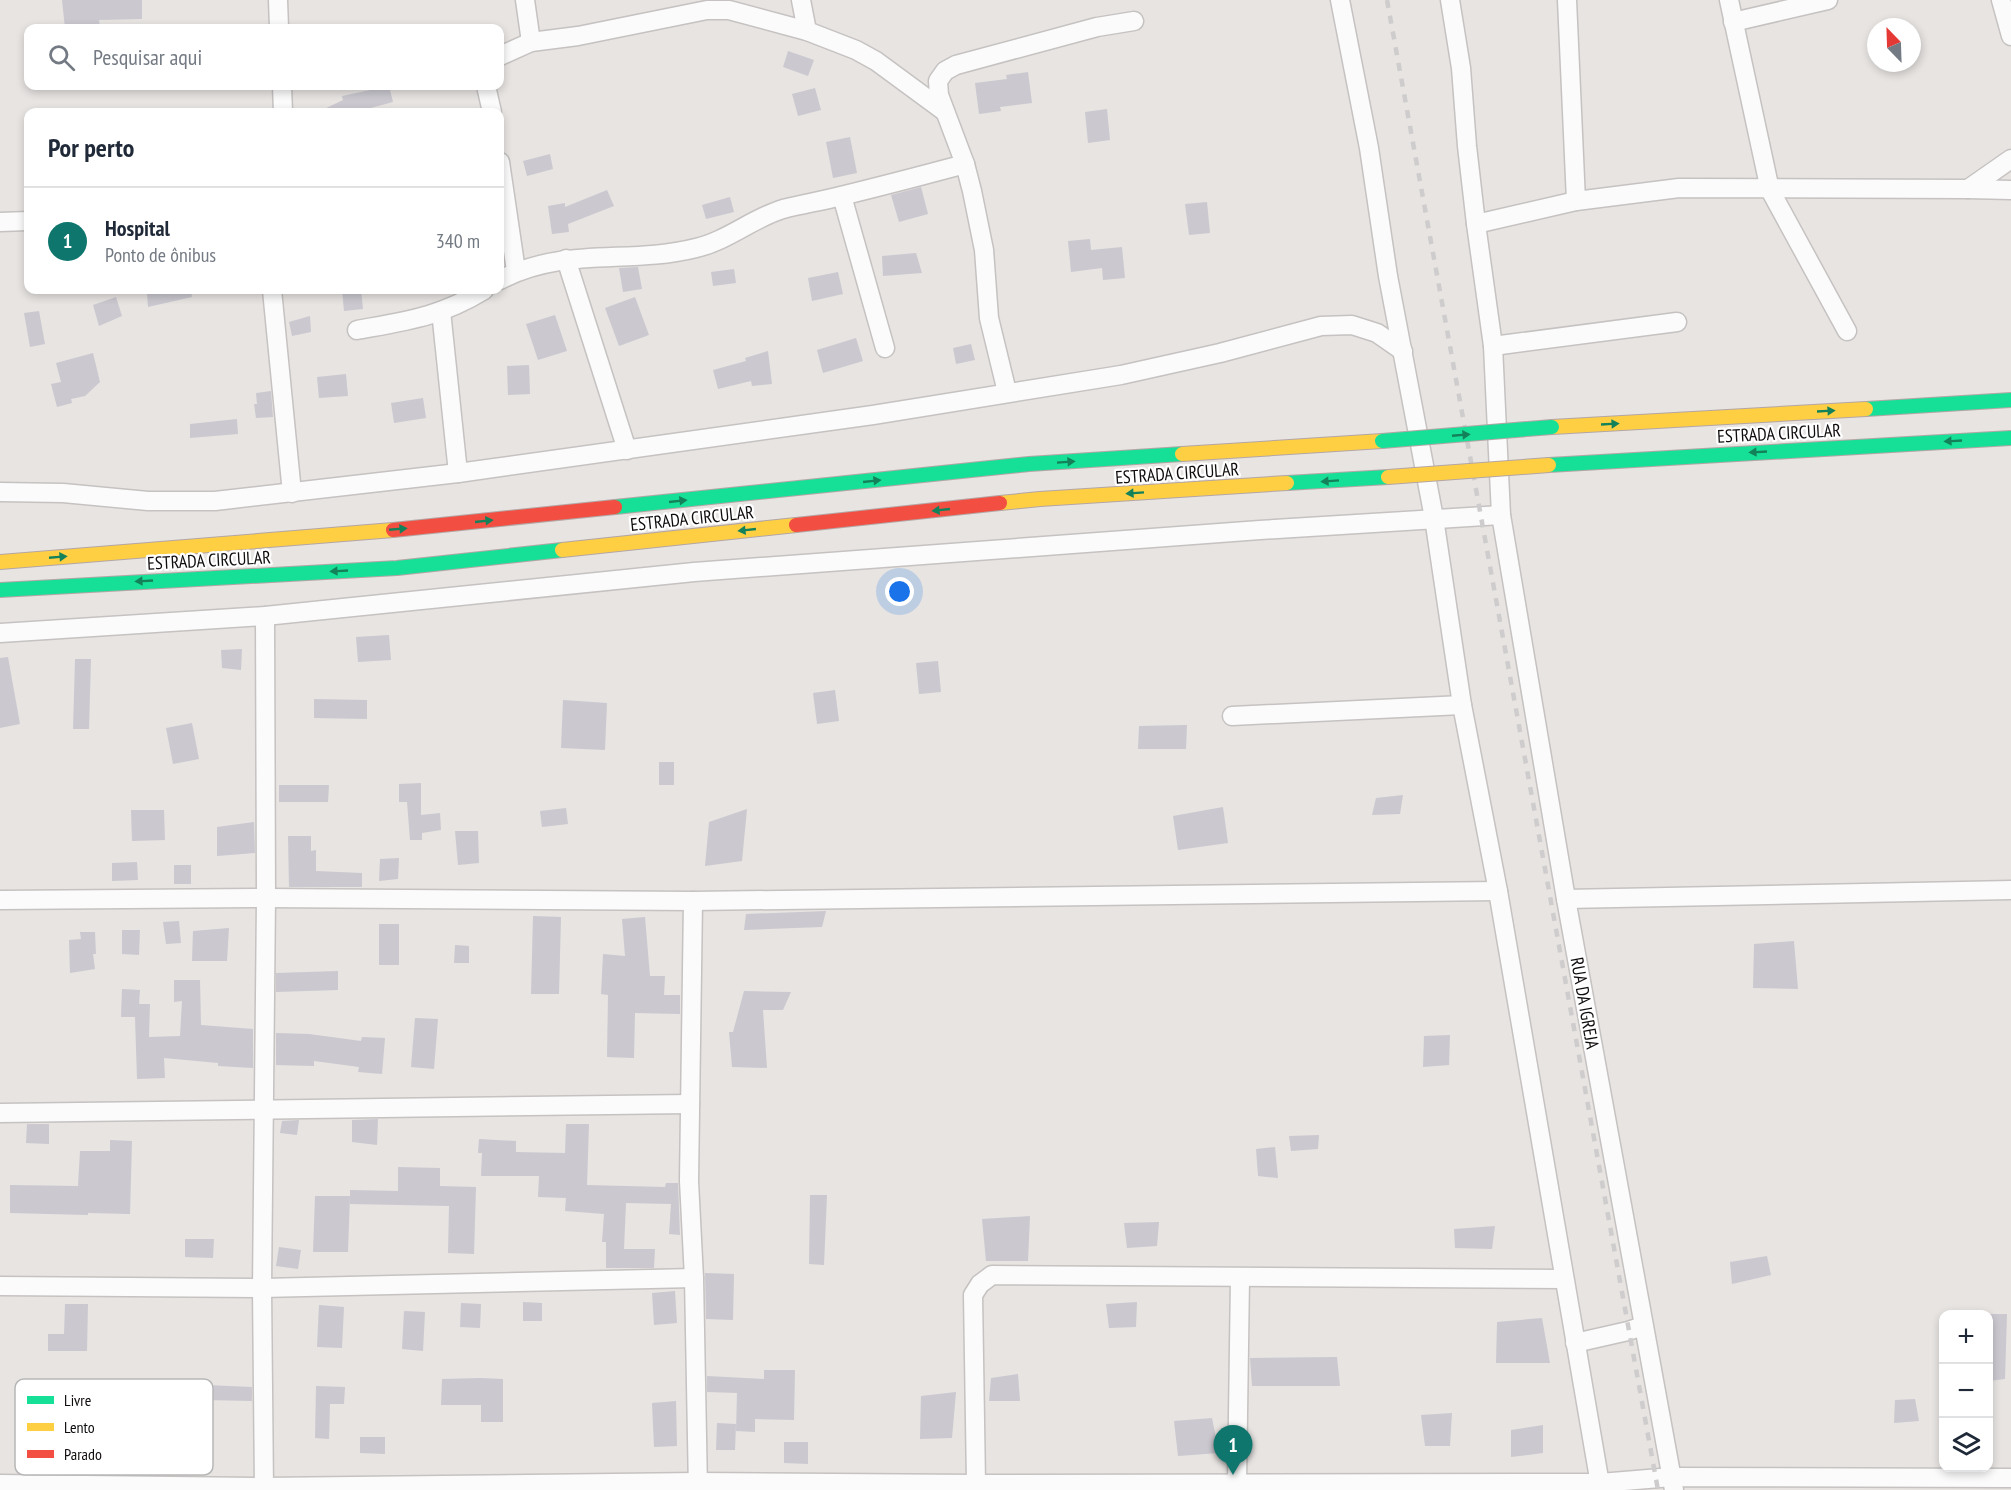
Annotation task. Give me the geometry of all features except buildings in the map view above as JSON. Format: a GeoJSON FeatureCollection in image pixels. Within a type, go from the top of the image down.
{"type":"FeatureCollection","features":[{"type":"Feature","properties":{"kind":"main road","name":"ESTRADA CIRCULAR"},"geometry":{"type":"LineString","coordinates":[[0,562],[426,527],[1029,464],[1382,441],[1552,427],[2011,399]]}},
{"type":"Feature","properties":{"kind":"main road","name":"ESTRADA CIRCULAR"},"geometry":{"type":"LineString","coordinates":[[0,590],[397,568],[1041,500],[1549,465],[2011,438]]}},
{"type":"Feature","properties":{"kind":"street"},"geometry":{"type":"LineString","coordinates":[[278,0],[279,24]]}},
{"type":"Feature","properties":{"kind":"street"},"geometry":{"type":"LineString","coordinates":[[801,0],[807,32]]}},
{"type":"Feature","properties":{"kind":"street"},"geometry":{"type":"LineString","coordinates":[[1340,0],[1369,148],[1388,276],[1434,518],[1462,705],[1498,891],[1600,1486]]}},
{"type":"Feature","properties":{"kind":"street","name":"RUA DA IGREJA"},"geometry":{"type":"LineString","coordinates":[[1450,0],[1461,68],[1467,146],[1493,346],[1501,515],[1566,899],[1673,1484]]}},
{"type":"Feature","properties":{"kind":"street"},"geometry":{"type":"LineString","coordinates":[[1567,0],[1576,201]]}},
{"type":"Feature","properties":{"kind":"street"},"geometry":{"type":"LineString","coordinates":[[1729,0],[1770,190],[1847,331]]}},
{"type":"Feature","properties":{"kind":"street"},"geometry":{"type":"LineString","coordinates":[[1733,22],[1807,3],[1828,0]]}},
{"type":"Feature","properties":{"kind":"street"},"geometry":{"type":"LineString","coordinates":[[2001,0],[2011,36]]}},
{"type":"Feature","properties":{"kind":"street"},"geometry":{"type":"LineString","coordinates":[[524,1],[531,42]]}},
{"type":"Feature","properties":{"kind":"street"},"geometry":{"type":"LineString","coordinates":[[504,54],[531,42],[578,36],[707,10],[729,10],[807,32],[856,50],[876,61],[944,111]]}},
{"type":"Feature","properties":{"kind":"street"},"geometry":{"type":"LineString","coordinates":[[1007,392],[989,318],[984,250],[977,213],[965,164],[939,96],[938,81],[945,71],[956,65],[1096,27],[1134,21]]}},
{"type":"Feature","properties":{"kind":"street"},"geometry":{"type":"LineString","coordinates":[[282,90],[283,108]]}},
{"type":"Feature","properties":{"kind":"street"},"geometry":{"type":"LineString","coordinates":[[487,90],[491,108]]}},
{"type":"Feature","properties":{"kind":"street"},"geometry":{"type":"LineString","coordinates":[[1968,189],[2011,159]]}},
{"type":"Feature","properties":{"kind":"street"},"geometry":{"type":"LineString","coordinates":[[504,278],[537,264],[566,259],[696,248],[723,238],[782,209],[965,164]]}},
{"type":"Feature","properties":{"kind":"street"},"geometry":{"type":"LineString","coordinates":[[1476,224],[1576,201],[1679,188],[2011,190]]}},
{"type":"Feature","properties":{"kind":"street"},"geometry":{"type":"LineString","coordinates":[[504,189],[516,271]]}},
{"type":"Feature","properties":{"kind":"street"},"geometry":{"type":"LineString","coordinates":[[842,196],[885,348]]}},
{"type":"Feature","properties":{"kind":"street"},"geometry":{"type":"LineString","coordinates":[[0,222],[24,221]]}},
{"type":"Feature","properties":{"kind":"street"},"geometry":{"type":"LineString","coordinates":[[566,259],[627,450]]}},
{"type":"Feature","properties":{"kind":"street"},"geometry":{"type":"LineString","coordinates":[[272,294],[292,493]]}},
{"type":"Feature","properties":{"kind":"street"},"geometry":{"type":"LineString","coordinates":[[357,330],[423,318],[462,304],[478,294]]}},
{"type":"Feature","properties":{"kind":"street"},"geometry":{"type":"LineString","coordinates":[[441,311],[458,473]]}},
{"type":"Feature","properties":{"kind":"street"},"geometry":{"type":"LineString","coordinates":[[1493,346],[1677,322]]}},
{"type":"Feature","properties":{"kind":"street"},"geometry":{"type":"LineString","coordinates":[[0,492],[63,493],[148,501],[215,501],[458,473],[861,416],[1121,375],[1166,366],[1321,326],[1352,325],[1377,333],[1403,351]]}},
{"type":"Feature","properties":{"kind":"street"},"geometry":{"type":"LineString","coordinates":[[0,633],[265,616],[694,572],[1501,515]]}},
{"type":"Feature","properties":{"kind":"street"},"geometry":{"type":"LineString","coordinates":[[264,1488],[262,1108],[266,898],[265,616]]}},
{"type":"Feature","properties":{"kind":"street"},"geometry":{"type":"LineString","coordinates":[[1232,716],[1462,705]]}},
{"type":"Feature","properties":{"kind":"street"},"geometry":{"type":"LineString","coordinates":[[1566,899],[2011,890]]}},
{"type":"Feature","properties":{"kind":"street"},"geometry":{"type":"LineString","coordinates":[[0,900],[266,898],[693,901],[1498,891]]}},
{"type":"Feature","properties":{"kind":"street"},"geometry":{"type":"LineString","coordinates":[[693,901],[690,1181],[698,1486]]}},
{"type":"Feature","properties":{"kind":"street"},"geometry":{"type":"LineString","coordinates":[[0,1113],[690,1104]]}},
{"type":"Feature","properties":{"kind":"street"},"geometry":{"type":"LineString","coordinates":[[969,1486],[973,1295],[980,1284],[992,1275],[1563,1279]]}},
{"type":"Feature","properties":{"kind":"street"},"geometry":{"type":"LineString","coordinates":[[0,1286],[262,1288],[694,1278]]}},
{"type":"Feature","properties":{"kind":"street"},"geometry":{"type":"LineString","coordinates":[[1228,1485],[1240,1278]]}},
{"type":"Feature","properties":{"kind":"street"},"geometry":{"type":"LineString","coordinates":[[1575,1343],[1643,1326]]}},
{"type":"Feature","properties":{"kind":"street"},"geometry":{"type":"LineString","coordinates":[[0,1484],[264,1488],[1600,1486],[2011,1478]]}},
{"type":"Feature","properties":{"kind":"railway"},"geometry":{"type":"LineString","coordinates":[[1387,0],[1658,1490]]}},
{"type":"Feature","properties":{"kind":"traffic: fast"},"geometry":{"type":"LineString","coordinates":[[1866,409],[2011,400]]}},
{"type":"Feature","properties":{"kind":"traffic: fast"},"geometry":{"type":"LineString","coordinates":[[1382,441],[1552,427]]}},
{"type":"Feature","properties":{"kind":"traffic: fast"},"geometry":{"type":"LineString","coordinates":[[1549,465],[2011,438]]}},
{"type":"Feature","properties":{"kind":"traffic: fast"},"geometry":{"type":"LineString","coordinates":[[615,507],[1029,464],[1182,454]]}},
{"type":"Feature","properties":{"kind":"traffic: fast"},"geometry":{"type":"LineString","coordinates":[[1287,483],[1388,477]]}},
{"type":"Feature","properties":{"kind":"traffic: fast"},"geometry":{"type":"LineString","coordinates":[[0,590],[397,568],[562,550]]}},
{"type":"Feature","properties":{"kind":"traffic: slow"},"geometry":{"type":"LineString","coordinates":[[1552,427],[1866,409]]}},
{"type":"Feature","properties":{"kind":"traffic: slow"},"geometry":{"type":"LineString","coordinates":[[1182,454],[1382,441]]}},
{"type":"Feature","properties":{"kind":"traffic: slow"},"geometry":{"type":"LineString","coordinates":[[1388,477],[1549,465]]}},
{"type":"Feature","properties":{"kind":"traffic: slow"},"geometry":{"type":"LineString","coordinates":[[1000,503],[1287,483]]}},
{"type":"Feature","properties":{"kind":"traffic: slow"},"geometry":{"type":"LineString","coordinates":[[562,550],[796,525]]}},
{"type":"Feature","properties":{"kind":"traffic: slow"},"geometry":{"type":"LineString","coordinates":[[0,562],[393,530]]}},
{"type":"Feature","properties":{"kind":"traffic: jam"},"geometry":{"type":"LineString","coordinates":[[796,525],[1000,503]]}},
{"type":"Feature","properties":{"kind":"traffic: jam"},"geometry":{"type":"LineString","coordinates":[[393,530],[615,507]]}},
{"type":"Feature","properties":{"kind":"place","name":"Hospital"},"geometry":{"type":"Point","coordinates":[1233,1475]}}]}
